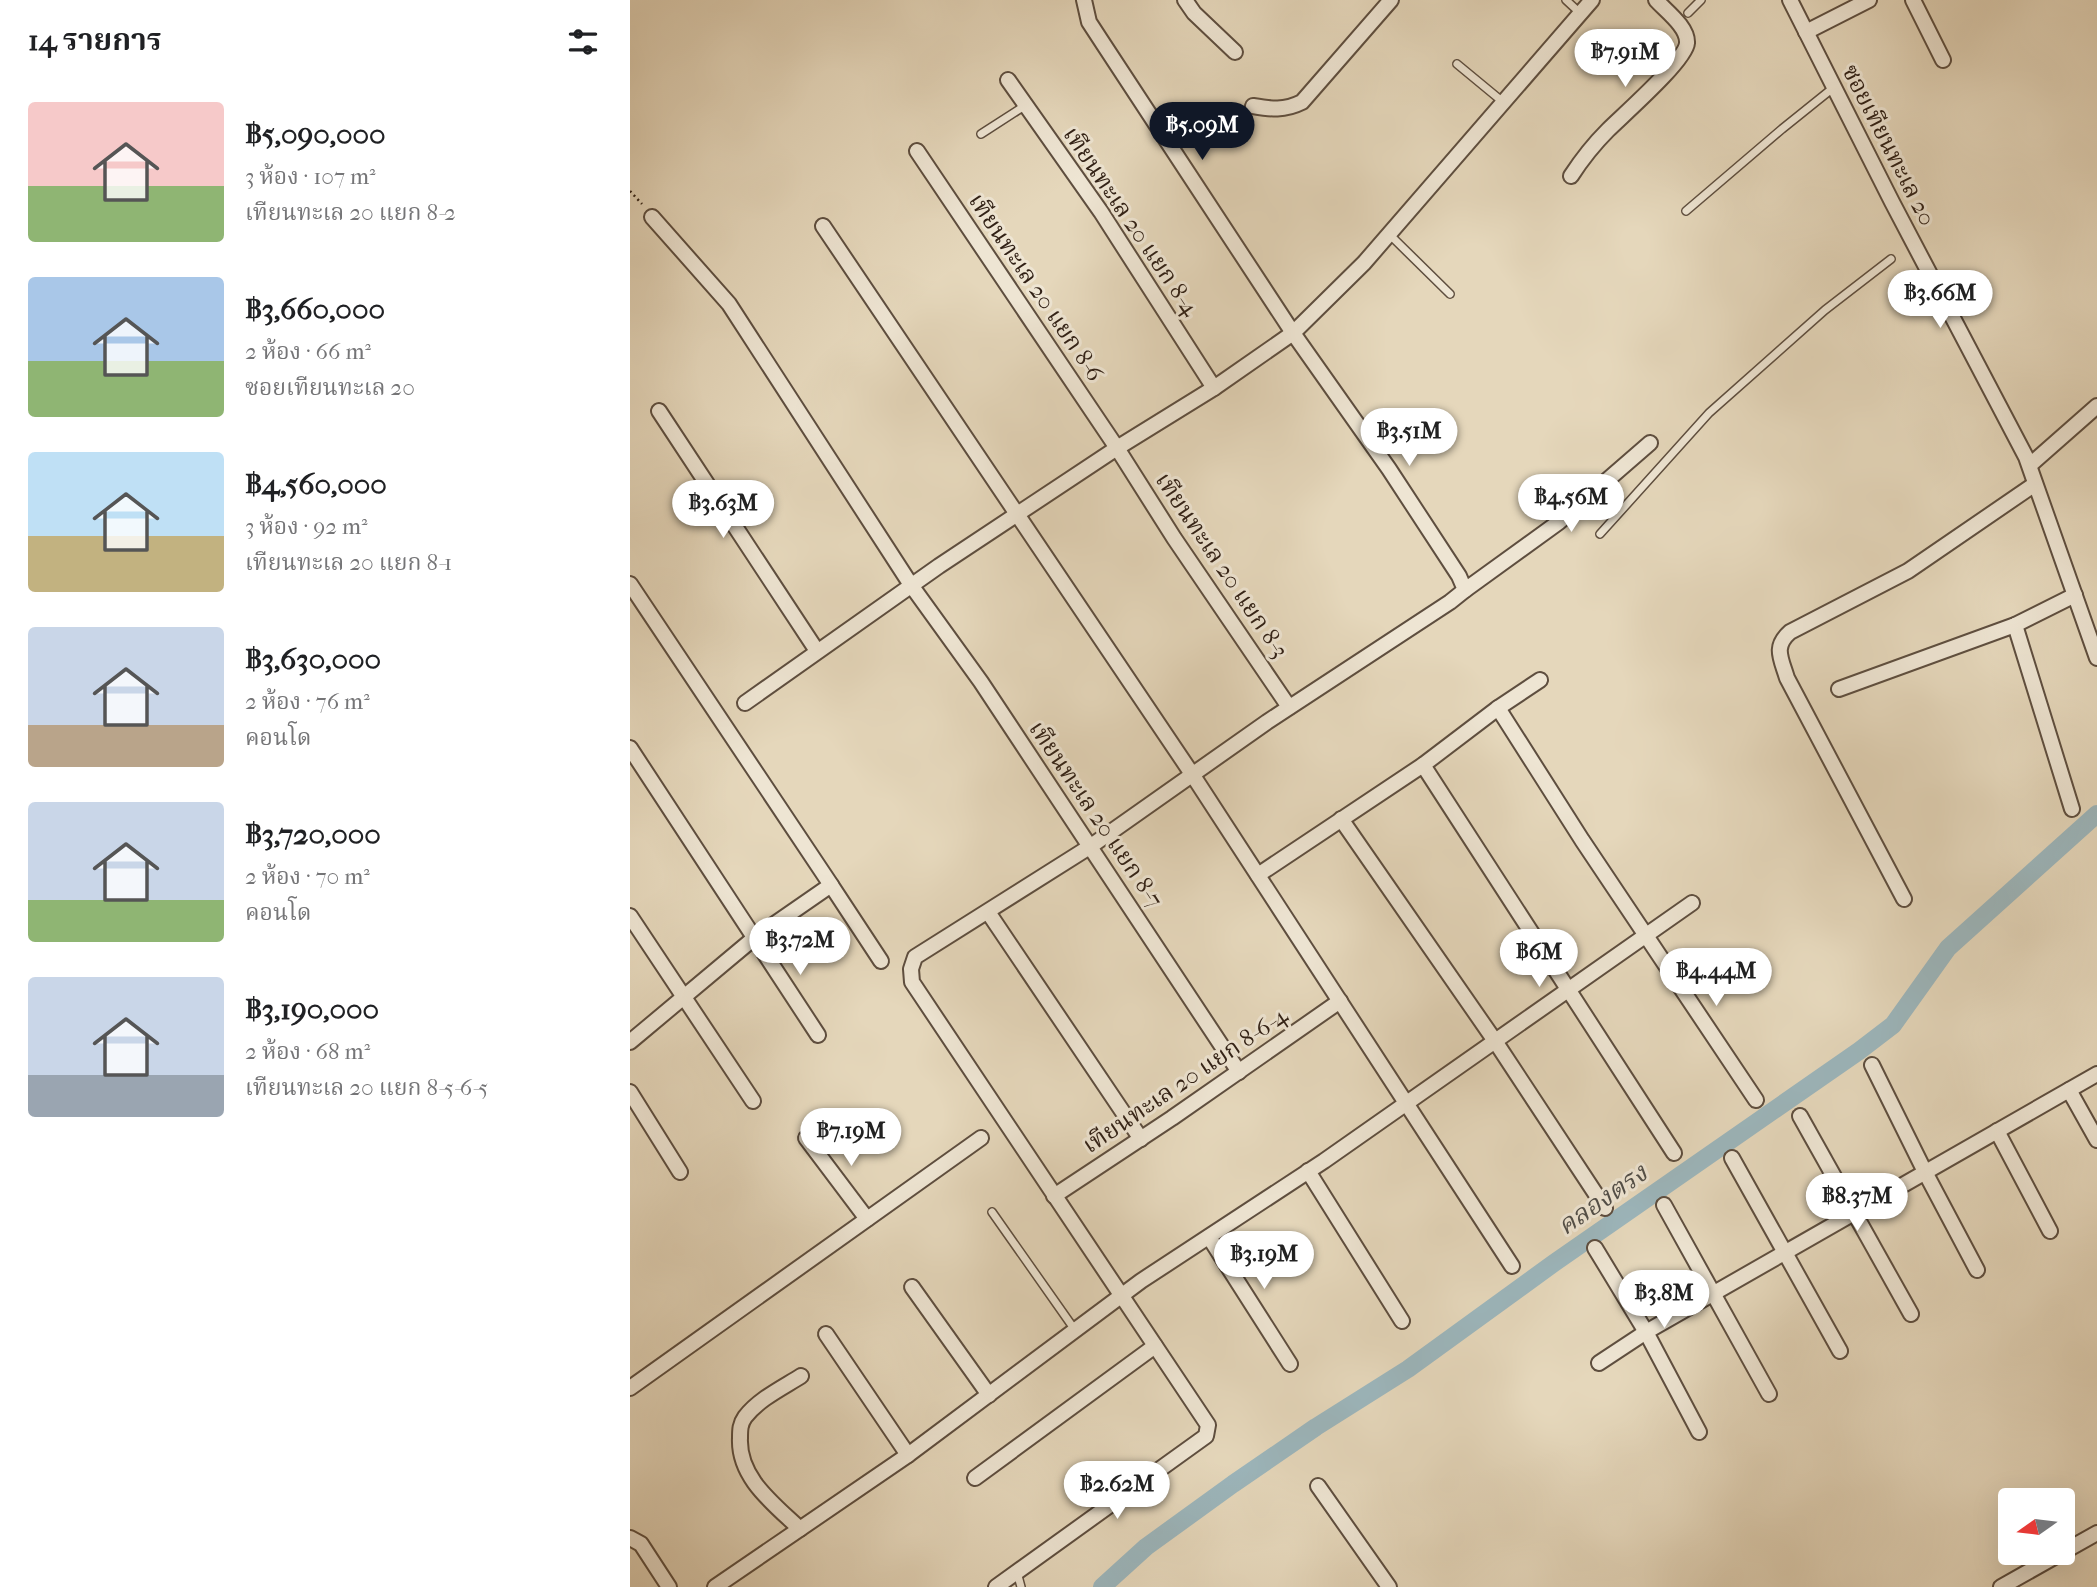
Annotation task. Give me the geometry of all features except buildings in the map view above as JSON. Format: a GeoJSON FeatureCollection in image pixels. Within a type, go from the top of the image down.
{"type":"FeatureCollection","features":[{"type":"Feature","properties":{"kind":"street"},"geometry":{"type":"LineString","coordinates":[[1084,0],[1089,22],[1293,333],[1460,576],[1465,590]]}},
{"type":"Feature","properties":{"kind":"street"},"geometry":{"type":"LineString","coordinates":[[1185,0],[1194,13],[1235,52]]}},
{"type":"Feature","properties":{"kind":"street"},"geometry":{"type":"LineString","coordinates":[[1252,106],[1274,110],[1290,108],[1301,102],[1391,0]]}},
{"type":"Feature","properties":{"kind":"street"},"geometry":{"type":"LineString","coordinates":[[745,703],[911,585],[1117,448],[1214,388],[1293,333],[1364,263],[1592,0]]}},
{"type":"Feature","properties":{"kind":"street"},"geometry":{"type":"LineString","coordinates":[[1571,176],[1585,155],[1685,51],[1688,41],[1685,31],[1656,0]]}},
{"type":"Feature","properties":{"kind":"street","name":"ซอยเทียนทะเล 20"},"geometry":{"type":"LineString","coordinates":[[1790,0],[1910,245],[2029,465],[2097,658]]}},
{"type":"Feature","properties":{"kind":"street"},"geometry":{"type":"LineString","coordinates":[[1806,32],[1869,0]]}},
{"type":"Feature","properties":{"kind":"street"},"geometry":{"type":"LineString","coordinates":[[1913,0],[1943,60]]}},
{"type":"Feature","properties":{"kind":"street","name":"เทียนทะเล 20 แยก 8-4"},"geometry":{"type":"LineString","coordinates":[[1008,80],[1101,212],[1214,388]]}},
{"type":"Feature","properties":{"kind":"street","name":"เทียนทะเล 20 แยก 8-6"},"geometry":{"type":"LineString","coordinates":[[917,151],[1117,448]]}},
{"type":"Feature","properties":{"kind":"street","name":"เทียนทะเล 20 แยก 8-7"},"geometry":{"type":"LineString","coordinates":[[652,216],[729,304],[911,585],[981,682],[1239,1072]]}},
{"type":"Feature","properties":{"kind":"street"},"geometry":{"type":"LineString","coordinates":[[823,226],[1192,774],[1512,1266]]}},
{"type":"Feature","properties":{"kind":"street"},"geometry":{"type":"LineString","coordinates":[[2029,465],[2097,406]]}},
{"type":"Feature","properties":{"kind":"street"},"geometry":{"type":"LineString","coordinates":[[659,411],[817,650]]}},
{"type":"Feature","properties":{"kind":"street"},"geometry":{"type":"LineString","coordinates":[[996,1587],[1019,1580],[1206,1436],[1209,1430],[1208,1424],[912,982],[911,969],[915,957],[1091,846],[1289,707],[1450,602],[1559,522],[1650,443]]}},
{"type":"Feature","properties":{"kind":"street","name":"เทียนทะเล 20 แยก 8-3"},"geometry":{"type":"LineString","coordinates":[[1117,448],[1174,538],[1289,707]]}},
{"type":"Feature","properties":{"kind":"street"},"geometry":{"type":"LineString","coordinates":[[1905,899],[1787,678],[1779,647],[1782,639],[1790,632],[1908,571],[2035,484]]}},
{"type":"Feature","properties":{"kind":"street"},"geometry":{"type":"LineString","coordinates":[[630,584],[881,961]]}},
{"type":"Feature","properties":{"kind":"street"},"geometry":{"type":"LineString","coordinates":[[1839,689],[2015,625],[2076,595]]}},
{"type":"Feature","properties":{"kind":"street"},"geometry":{"type":"LineString","coordinates":[[2015,625],[2072,809]]}},
{"type":"Feature","properties":{"kind":"street"},"geometry":{"type":"LineString","coordinates":[[1258,875],[1423,765],[1540,680]]}},
{"type":"Feature","properties":{"kind":"street"},"geometry":{"type":"LineString","coordinates":[[1498,708],[1756,1100]]}},
{"type":"Feature","properties":{"kind":"street"},"geometry":{"type":"LineString","coordinates":[[630,748],[818,1035]]}},
{"type":"Feature","properties":{"kind":"street"},"geometry":{"type":"LineString","coordinates":[[1423,765],[1674,1153]]}},
{"type":"Feature","properties":{"kind":"street"},"geometry":{"type":"LineString","coordinates":[[1341,819],[1495,1041],[1605,1208]]}},
{"type":"Feature","properties":{"kind":"street"},"geometry":{"type":"LineString","coordinates":[[630,1042],[753,939],[831,885]]}},
{"type":"Feature","properties":{"kind":"street"},"geometry":{"type":"LineString","coordinates":[[715,1587],[908,1455],[1121,1297],[1407,1103],[1692,903]]}},
{"type":"Feature","properties":{"kind":"street"},"geometry":{"type":"LineString","coordinates":[[988,912],[1141,1139]]}},
{"type":"Feature","properties":{"kind":"street"},"geometry":{"type":"LineString","coordinates":[[630,916],[753,1101]]}},
{"type":"Feature","properties":{"kind":"street","name":"เทียนทะเล 20 แยก 8-6-4"},"geometry":{"type":"LineString","coordinates":[[1054,1196],[1340,1001]]}},
{"type":"Feature","properties":{"kind":"street"},"geometry":{"type":"LineString","coordinates":[[1872,1065],[1977,1270]]}},
{"type":"Feature","properties":{"kind":"street"},"geometry":{"type":"LineString","coordinates":[[1599,1363],[1646,1332],[2097,1074]]}},
{"type":"Feature","properties":{"kind":"street"},"geometry":{"type":"LineString","coordinates":[[2069,1090],[2097,1140]]}},
{"type":"Feature","properties":{"kind":"street"},"geometry":{"type":"LineString","coordinates":[[630,1092],[680,1172]]}},
{"type":"Feature","properties":{"kind":"street"},"geometry":{"type":"LineString","coordinates":[[1800,1116],[1912,1314]]}},
{"type":"Feature","properties":{"kind":"street"},"geometry":{"type":"LineString","coordinates":[[1997,1131],[2050,1231]]}},
{"type":"Feature","properties":{"kind":"street"},"geometry":{"type":"LineString","coordinates":[[806,1138],[867,1219]]}},
{"type":"Feature","properties":{"kind":"street"},"geometry":{"type":"LineString","coordinates":[[630,1388],[981,1138]]}},
{"type":"Feature","properties":{"kind":"street"},"geometry":{"type":"LineString","coordinates":[[1732,1158],[1840,1351]]}},
{"type":"Feature","properties":{"kind":"street"},"geometry":{"type":"LineString","coordinates":[[1308,1171],[1402,1321]]}},
{"type":"Feature","properties":{"kind":"street"},"geometry":{"type":"LineString","coordinates":[[1664,1205],[1769,1394]]}},
{"type":"Feature","properties":{"kind":"street"},"geometry":{"type":"LineString","coordinates":[[1209,1237],[1290,1364]]}},
{"type":"Feature","properties":{"kind":"street"},"geometry":{"type":"LineString","coordinates":[[1595,1248],[1646,1332],[1699,1432]]}},
{"type":"Feature","properties":{"kind":"street"},"geometry":{"type":"LineString","coordinates":[[912,1287],[989,1395]]}},
{"type":"Feature","properties":{"kind":"street"},"geometry":{"type":"LineString","coordinates":[[826,1334],[908,1455]]}},
{"type":"Feature","properties":{"kind":"street"},"geometry":{"type":"LineString","coordinates":[[975,1478],[1155,1346]]}},
{"type":"Feature","properties":{"kind":"street"},"geometry":{"type":"LineString","coordinates":[[800,1529],[770,1500],[744,1469],[740,1446],[741,1424],[747,1415],[761,1401],[801,1376]]}},
{"type":"Feature","properties":{"kind":"street"},"geometry":{"type":"LineString","coordinates":[[1318,1486],[1389,1587]]}},
{"type":"Feature","properties":{"kind":"street"},"geometry":{"type":"LineString","coordinates":[[2001,1587],[2097,1533]]}},
{"type":"Feature","properties":{"kind":"street"},"geometry":{"type":"LineString","coordinates":[[630,1538],[641,1544],[669,1587]]}},
{"type":"Feature","properties":{"kind":"lane"},"geometry":{"type":"LineString","coordinates":[[1566,0],[1580,13]]}},
{"type":"Feature","properties":{"kind":"lane"},"geometry":{"type":"LineString","coordinates":[[1688,13],[1701,0]]}},
{"type":"Feature","properties":{"kind":"lane"},"geometry":{"type":"LineString","coordinates":[[1457,64],[1503,102]]}},
{"type":"Feature","properties":{"kind":"lane"},"geometry":{"type":"LineString","coordinates":[[1686,211],[1834,87]]}},
{"type":"Feature","properties":{"kind":"lane"},"geometry":{"type":"LineString","coordinates":[[981,134],[1026,105]]}},
{"type":"Feature","properties":{"kind":"lane"},"geometry":{"type":"LineString","coordinates":[[1389,234],[1450,294]]}},
{"type":"Feature","properties":{"kind":"lane"},"geometry":{"type":"LineString","coordinates":[[1600,534],[1709,413],[1825,310],[1891,259]]}},
{"type":"Feature","properties":{"kind":"lane"},"geometry":{"type":"LineString","coordinates":[[992,1212],[1075,1331]]}},
{"type":"Feature","properties":{"kind":"path"},"geometry":{"type":"LineString","coordinates":[[630,191],[652,216]]}},
{"type":"Feature","properties":{"kind":"waterway","name":"คลองตรง"},"geometry":{"type":"LineString","coordinates":[[1102,1587],[1146,1547],[1233,1484],[1408,1369],[1893,1025],[1948,948],[2097,814]]}}]}
